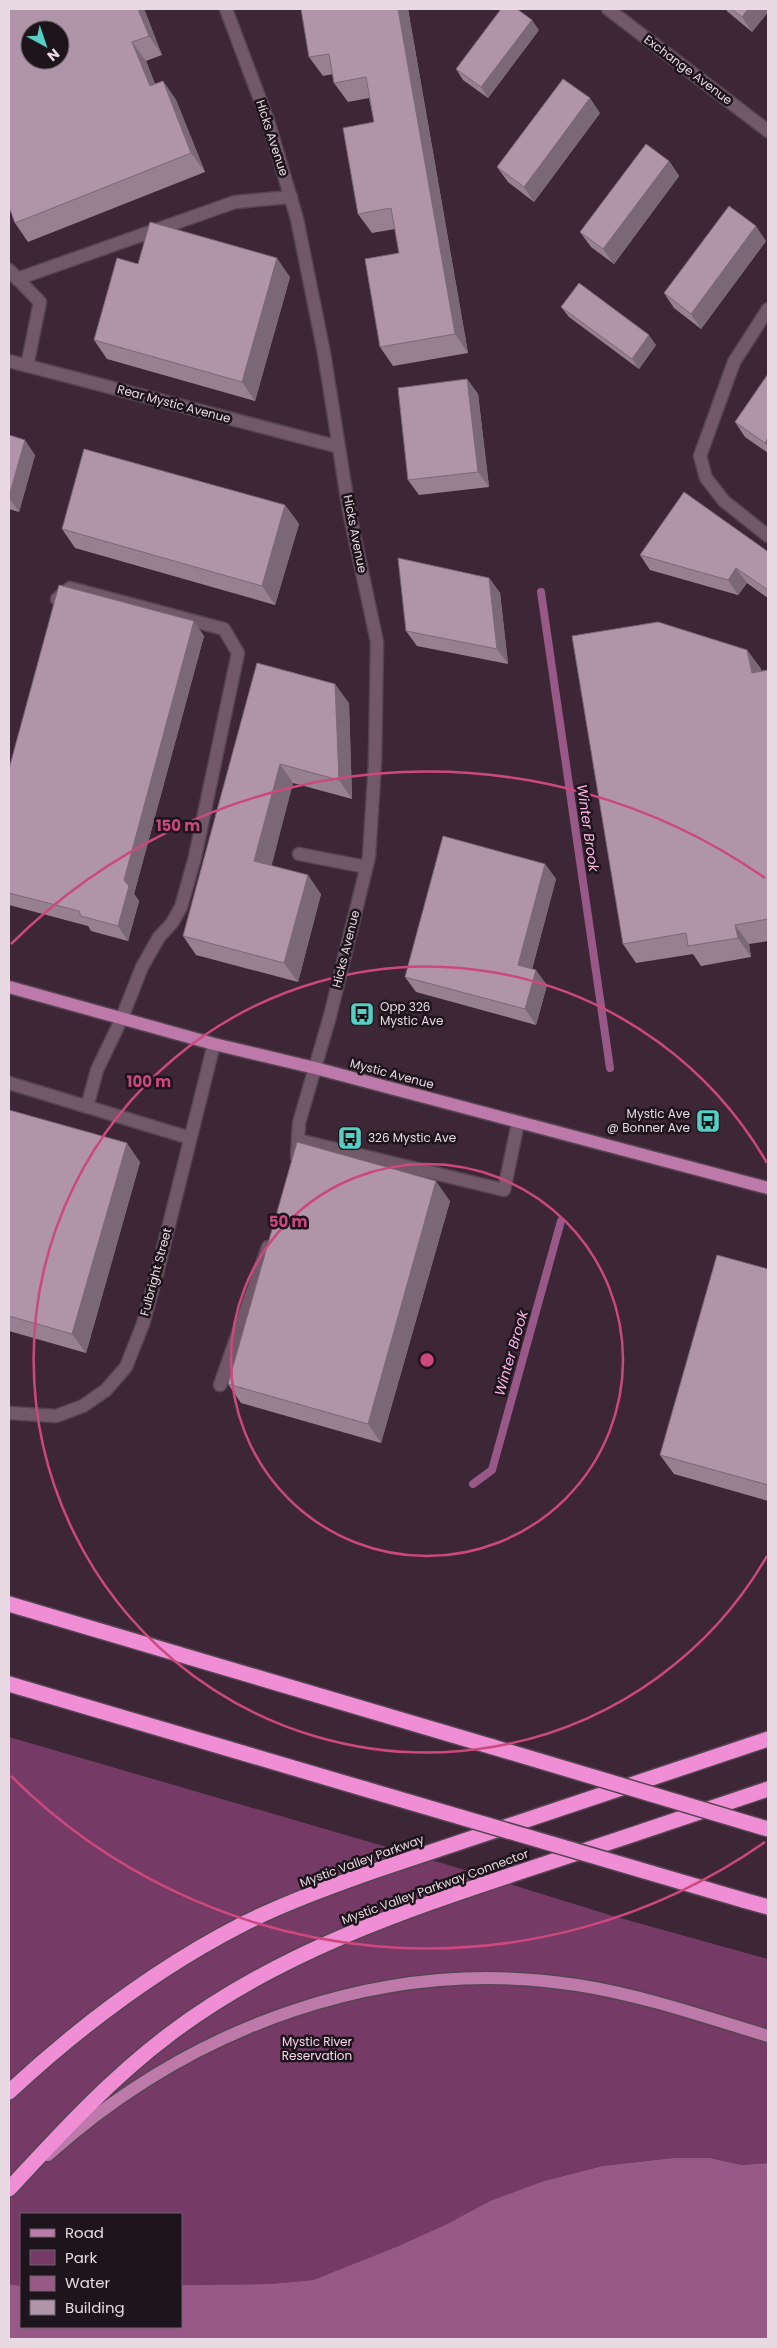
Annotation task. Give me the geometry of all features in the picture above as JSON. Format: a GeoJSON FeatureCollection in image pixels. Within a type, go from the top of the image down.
{"type":"FeatureCollection","features":[{"type":"Feature","properties":{"kind":"highway"},"geometry":{"type":"LineString","coordinates":[[9,1604],[768,1829]]}},
{"type":"Feature","properties":{"kind":"highway"},"geometry":{"type":"LineString","coordinates":[[9,1684],[768,1907]]}},
{"type":"Feature","properties":{"kind":"highway","name":"Mystic Valley Parkway"},"geometry":{"type":"LineString","coordinates":[[9,2092],[80,2029],[119,2000],[243,1924],[330,1886],[768,1739]]}},
{"type":"Feature","properties":{"kind":"highway","name":"Mystic Valley Parkway Connector"},"geometry":{"type":"LineString","coordinates":[[9,2190],[78,2115],[135,2061],[211,2006],[295,1958],[337,1937],[424,1904],[768,1789]]}},
{"type":"Feature","properties":{"kind":"main road","name":"Mystic Avenue"},"geometry":{"type":"LineString","coordinates":[[9,987],[121,1020],[315,1068],[768,1188]]}},
{"type":"Feature","properties":{"kind":"main road"},"geometry":{"type":"LineString","coordinates":[[9,2190],[81,2129],[126,2096],[189,2056],[265,2020],[359,1992],[416,1983],[461,1979],[507,1978],[553,1982],[603,1990],[646,2000],[768,2036]]}},
{"type":"Feature","properties":{"kind":"street","name":"Hicks Avenue"},"geometry":{"type":"LineString","coordinates":[[226,9],[268,121],[297,219],[324,353],[349,511],[377,642],[375,762],[370,857],[330,1016],[299,1123],[297,1166]]}},
{"type":"Feature","properties":{"kind":"street","name":"Exchange Avenue"},"geometry":{"type":"LineString","coordinates":[[608,9],[768,131]]}},
{"type":"Feature","properties":{"kind":"street"},"geometry":{"type":"LineString","coordinates":[[27,366],[40,302],[13,274],[236,202],[291,197]]}},
{"type":"Feature","properties":{"kind":"street"},"geometry":{"type":"LineString","coordinates":[[768,309],[734,362],[700,456],[706,478],[724,500],[768,536]]}},
{"type":"Feature","properties":{"kind":"street","name":"Rear Mystic Avenue"},"geometry":{"type":"LineString","coordinates":[[9,361],[339,447]]}},
{"type":"Feature","properties":{"kind":"street"},"geometry":{"type":"LineString","coordinates":[[52,611],[55,601],[70,588],[224,629],[238,653],[195,857],[181,907],[142,967],[121,1020],[97,1070],[87,1107]]}},
{"type":"Feature","properties":{"kind":"street"},"geometry":{"type":"LineString","coordinates":[[299,854],[366,867]]}},
{"type":"Feature","properties":{"kind":"street","name":"Fulbright Street"},"geometry":{"type":"LineString","coordinates":[[9,1413],[56,1416],[83,1406],[106,1390],[126,1367],[143,1324],[156,1277],[214,1044]]}},
{"type":"Feature","properties":{"kind":"street"},"geometry":{"type":"LineString","coordinates":[[9,1083],[190,1138]]}},
{"type":"Feature","properties":{"kind":"street"},"geometry":{"type":"LineString","coordinates":[[298,1140],[504,1190],[518,1123]]}},
{"type":"Feature","properties":{"kind":"street"},"geometry":{"type":"LineString","coordinates":[[220,1384],[271,1239]]}},
{"type":"Feature","properties":{"kind":"green space","name":"Mystic River Reservation"},"geometry":{"type":"Polygon","coordinates":[[[9,1737],[445,1864],[613,1916],[768,1959],[768,2163],[742,2165],[710,2158],[673,2158],[602,2166],[544,2181],[491,2201],[447,2224],[396,2247],[313,2280],[270,2284],[182,2285],[182,2213],[20,2213],[20,2286],[9,2284],[9,1737]]]}},
{"type":"Feature","properties":{"kind":"water"},"geometry":{"type":"Polygon","coordinates":[[[673,2158],[710,2158],[742,2165],[768,2163],[768,2339],[9,2339],[9,2284],[20,2286],[20,2328],[182,2328],[182,2285],[270,2284],[313,2280],[396,2247],[447,2224],[490,2201],[544,2181],[602,2166],[673,2158]]]}},
{"type":"Feature","properties":{"kind":"building"},"geometry":{"type":"Polygon","coordinates":[[[9,9],[138,9],[149,36],[132,42],[150,86],[163,81],[191,153],[15,223],[9,207],[9,9]]]}},
{"type":"Feature","properties":{"kind":"building"},"geometry":{"type":"Polygon","coordinates":[[[301,9],[398,9],[455,334],[380,347],[365,259],[399,253],[391,208],[358,214],[343,128],[374,122],[366,77],[334,83],[329,54],[309,57],[301,9]]]}},
{"type":"Feature","properties":{"kind":"building"},"geometry":{"type":"Polygon","coordinates":[[[501,9],[517,9],[532,20],[481,87],[456,69],[501,9]]]}},
{"type":"Feature","properties":{"kind":"building"},"geometry":{"type":"Polygon","coordinates":[[[732,9],[748,9],[742,17],[732,9]]]}},
{"type":"Feature","properties":{"kind":"building"},"geometry":{"type":"Polygon","coordinates":[[[563,79],[590,98],[524,187],[497,167],[563,79]]]}},
{"type":"Feature","properties":{"kind":"building"},"geometry":{"type":"Polygon","coordinates":[[[646,144],[669,161],[603,249],[580,232],[646,144]]]}},
{"type":"Feature","properties":{"kind":"building"},"geometry":{"type":"Polygon","coordinates":[[[729,206],[756,226],[691,314],[664,293],[729,206]]]}},
{"type":"Feature","properties":{"kind":"building"},"geometry":{"type":"Polygon","coordinates":[[[150,222],[277,258],[242,382],[94,340],[117,258],[138,264],[150,222]]]}},
{"type":"Feature","properties":{"kind":"building"},"geometry":{"type":"Polygon","coordinates":[[[579,283],[649,335],[632,359],[561,307],[579,283]]]}},
{"type":"Feature","properties":{"kind":"building"},"geometry":{"type":"Polygon","coordinates":[[[768,374],[768,438],[765,443],[735,422],[768,374]]]}},
{"type":"Feature","properties":{"kind":"building"},"geometry":{"type":"Polygon","coordinates":[[[467,379],[478,472],[408,480],[398,388],[467,379]]]}},
{"type":"Feature","properties":{"kind":"building"},"geometry":{"type":"Polygon","coordinates":[[[9,435],[25,440],[9,496],[9,435]]]}},
{"type":"Feature","properties":{"kind":"building"},"geometry":{"type":"Polygon","coordinates":[[[84,449],[285,505],[262,586],[62,529],[84,449]]]}},
{"type":"Feature","properties":{"kind":"building"},"geometry":{"type":"Polygon","coordinates":[[[684,492],[767,551],[768,549],[768,590],[736,568],[728,580],[640,555],[684,492]]]}},
{"type":"Feature","properties":{"kind":"building"},"geometry":{"type":"Polygon","coordinates":[[[398,558],[489,578],[497,649],[406,631],[398,558]]]}},
{"type":"Feature","properties":{"kind":"building"},"geometry":{"type":"Polygon","coordinates":[[[59,585],[194,621],[124,880],[129,886],[118,926],[81,916],[79,911],[9,893],[9,769],[59,585]]]}},
{"type":"Feature","properties":{"kind":"building"},"geometry":{"type":"Polygon","coordinates":[[[658,622],[747,650],[752,673],[768,670],[768,919],[735,925],[738,938],[688,946],[686,933],[623,944],[572,636],[658,622]]]}},
{"type":"Feature","properties":{"kind":"building"},"geometry":{"type":"Polygon","coordinates":[[[257,663],[335,684],[339,780],[280,764],[254,861],[308,875],[284,963],[183,936],[257,663]]]}},
{"type":"Feature","properties":{"kind":"building"},"geometry":{"type":"Polygon","coordinates":[[[443,836],[545,864],[518,965],[536,970],[525,1009],[405,977],[443,836]]]}},
{"type":"Feature","properties":{"kind":"building"},"geometry":{"type":"Polygon","coordinates":[[[9,1110],[127,1143],[72,1334],[9,1316],[9,1110]]]}},
{"type":"Feature","properties":{"kind":"building"},"geometry":{"type":"Polygon","coordinates":[[[297,1142],[436,1181],[368,1424],[228,1384],[297,1142]]]}},
{"type":"Feature","properties":{"kind":"building"},"geometry":{"type":"Polygon","coordinates":[[[717,1255],[768,1269],[768,1485],[660,1455],[717,1255]]]}},
{"type":"Feature","properties":{"kind":"waterway","name":"Winter Brook"},"geometry":{"type":"LineString","coordinates":[[541,592],[610,1068]]}},
{"type":"Feature","properties":{"kind":"waterway","name":"Winter Brook"},"geometry":{"type":"LineString","coordinates":[[473,1484],[492,1470],[561,1221]]}},
{"type":"Feature","properties":{"kind":"place","name":"Opp 326 Mystic Ave"},"geometry":{"type":"Point","coordinates":[362,1014]}},
{"type":"Feature","properties":{"kind":"place","name":"Mystic Ave @ Bonner Ave"},"geometry":{"type":"Point","coordinates":[708,1121]}},
{"type":"Feature","properties":{"kind":"place","name":"326 Mystic Ave"},"geometry":{"type":"Point","coordinates":[350,1138]}}]}
